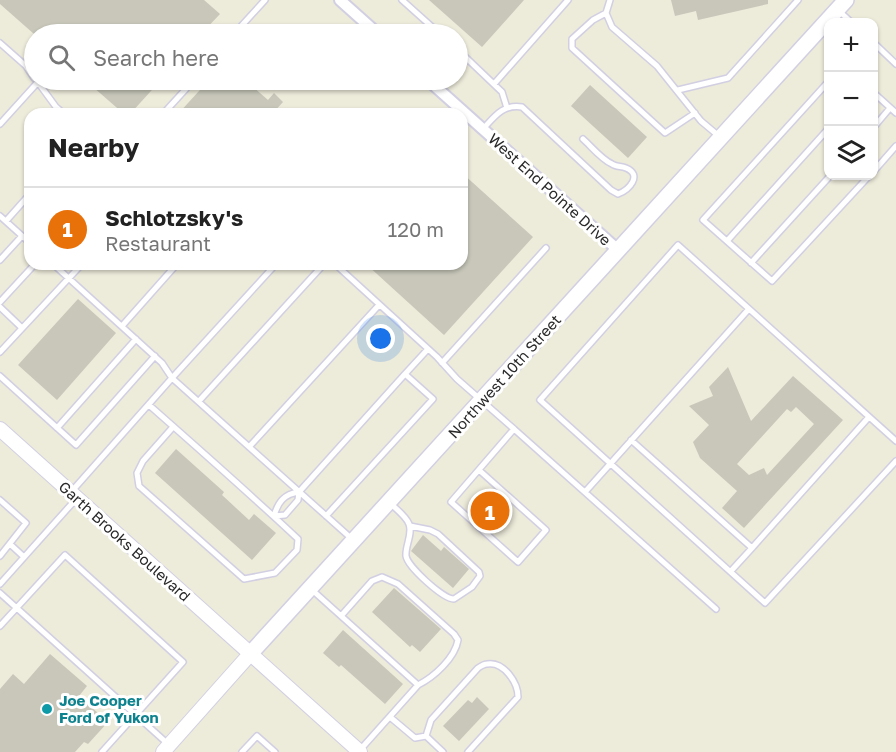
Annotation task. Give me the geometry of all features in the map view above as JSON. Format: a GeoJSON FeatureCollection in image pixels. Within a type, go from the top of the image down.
{"type":"FeatureCollection","features":[{"type":"Feature","properties":{"kind":"main road","name":"Northwest 10th Street"},"geometry":{"type":"LineString","coordinates":[[251,653],[843,3]]}},
{"type":"Feature","properties":{"kind":"street"},"geometry":{"type":"LineString","coordinates":[[340,0],[367,24]]}},
{"type":"Feature","properties":{"kind":"street","name":"West End Pointe Drive"},"geometry":{"type":"LineString","coordinates":[[439,90],[459,108]]}},
{"type":"Feature","properties":{"kind":"street","name":"West End Pointe Drive"},"geometry":{"type":"LineString","coordinates":[[468,116],[618,250]]}},
{"type":"Feature","properties":{"kind":"street","name":"Garth Brooks Boulevard"},"geometry":{"type":"LineString","coordinates":[[0,429],[360,752]]}},
{"type":"Feature","properties":{"kind":"street","name":"Northwest 10th Street"},"geometry":{"type":"LineString","coordinates":[[166,748],[251,653]]}},
{"type":"Feature","properties":{"kind":"lane"},"geometry":{"type":"LineString","coordinates":[[243,24],[265,0]]}},
{"type":"Feature","properties":{"kind":"lane"},"geometry":{"type":"LineString","coordinates":[[402,0],[429,24]]}},
{"type":"Feature","properties":{"kind":"lane"},"geometry":{"type":"LineString","coordinates":[[494,84],[568,0]]}},
{"type":"Feature","properties":{"kind":"lane"},"geometry":{"type":"LineString","coordinates":[[610,0],[606,13],[612,27],[657,66],[695,113],[721,138]]}},
{"type":"Feature","properties":{"kind":"lane"},"geometry":{"type":"LineString","coordinates":[[678,90],[728,78],[798,0]]}},
{"type":"Feature","properties":{"kind":"lane"},"geometry":{"type":"LineString","coordinates":[[843,3],[849,18]]}},
{"type":"Feature","properties":{"kind":"lane"},"geometry":{"type":"LineString","coordinates":[[606,13],[593,20],[572,39],[572,48],[665,133],[695,113]]}},
{"type":"Feature","properties":{"kind":"lane"},"geometry":{"type":"LineString","coordinates":[[0,43],[24,64]]}},
{"type":"Feature","properties":{"kind":"lane"},"geometry":{"type":"LineString","coordinates":[[878,48],[896,64]]}},
{"type":"Feature","properties":{"kind":"lane"},"geometry":{"type":"LineString","coordinates":[[468,59],[502,92],[507,108]]}},
{"type":"Feature","properties":{"kind":"lane"},"geometry":{"type":"LineString","coordinates":[[824,86],[703,220],[772,281],[865,180]]}},
{"type":"Feature","properties":{"kind":"lane"},"geometry":{"type":"LineString","coordinates":[[0,124],[28,90]]}},
{"type":"Feature","properties":{"kind":"lane"},"geometry":{"type":"LineString","coordinates":[[43,90],[57,108]]}},
{"type":"Feature","properties":{"kind":"lane"},"geometry":{"type":"LineString","coordinates":[[168,108],[185,90]]}},
{"type":"Feature","properties":{"kind":"lane"},"geometry":{"type":"LineString","coordinates":[[878,97],[896,113]]}},
{"type":"Feature","properties":{"kind":"lane"},"geometry":{"type":"LineString","coordinates":[[483,129],[501,109],[522,107],[610,190],[618,194],[630,187],[634,179],[633,173],[627,168],[611,164],[583,139]]}},
{"type":"Feature","properties":{"kind":"lane"},"geometry":{"type":"LineString","coordinates":[[874,126],[890,108]]}},
{"type":"Feature","properties":{"kind":"lane"},"geometry":{"type":"LineString","coordinates":[[727,241],[824,133]]}},
{"type":"Feature","properties":{"kind":"lane"},"geometry":{"type":"LineString","coordinates":[[878,166],[896,146]]}},
{"type":"Feature","properties":{"kind":"lane"},"geometry":{"type":"LineString","coordinates":[[751,262],[826,180]]}},
{"type":"Feature","properties":{"kind":"lane"},"geometry":{"type":"LineString","coordinates":[[6,221],[24,201]]}},
{"type":"Feature","properties":{"kind":"lane"},"geometry":{"type":"LineString","coordinates":[[0,216],[22,236],[0,259]]}},
{"type":"Feature","properties":{"kind":"lane"},"geometry":{"type":"LineString","coordinates":[[896,441],[678,245],[540,400],[765,603],[896,461]]}},
{"type":"Feature","properties":{"kind":"lane"},"geometry":{"type":"LineString","coordinates":[[442,363],[546,248]]}},
{"type":"Feature","properties":{"kind":"lane"},"geometry":{"type":"LineString","coordinates":[[0,302],[29,270]]}},
{"type":"Feature","properties":{"kind":"lane"},"geometry":{"type":"LineString","coordinates":[[60,270],[155,356],[172,378],[354,540]]}},
{"type":"Feature","properties":{"kind":"lane"},"geometry":{"type":"LineString","coordinates":[[0,352],[76,270]]}},
{"type":"Feature","properties":{"kind":"lane"},"geometry":{"type":"LineString","coordinates":[[122,326],[172,270]]}},
{"type":"Feature","properties":{"kind":"lane"},"geometry":{"type":"LineString","coordinates":[[0,584],[148,405],[271,270]]}},
{"type":"Feature","properties":{"kind":"lane"},"geometry":{"type":"LineString","coordinates":[[199,401],[319,270]]}},
{"type":"Feature","properties":{"kind":"lane"},"geometry":{"type":"LineString","coordinates":[[342,270],[428,349],[457,379],[716,609]]}},
{"type":"Feature","properties":{"kind":"lane"},"geometry":{"type":"LineString","coordinates":[[249,447],[379,304]]}},
{"type":"Feature","properties":{"kind":"lane"},"geometry":{"type":"LineString","coordinates":[[0,307],[22,328]]}},
{"type":"Feature","properties":{"kind":"lane"},"geometry":{"type":"LineString","coordinates":[[585,492],[748,310]]}},
{"type":"Feature","properties":{"kind":"lane"},"geometry":{"type":"LineString","coordinates":[[57,428],[136,339]]}},
{"type":"Feature","properties":{"kind":"lane"},"geometry":{"type":"LineString","coordinates":[[274,516],[285,514],[298,500],[299,492],[428,349]]}},
{"type":"Feature","properties":{"kind":"lane"},"geometry":{"type":"LineString","coordinates":[[0,376],[76,445],[155,356]]}},
{"type":"Feature","properties":{"kind":"lane"},"geometry":{"type":"LineString","coordinates":[[326,516],[433,399],[405,374]]}},
{"type":"Feature","properties":{"kind":"lane"},"geometry":{"type":"LineString","coordinates":[[148,405],[174,427],[274,516],[298,539],[297,550],[275,573],[244,579],[139,486],[136,473],[143,461],[174,427]]}},
{"type":"Feature","properties":{"kind":"lane"},"geometry":{"type":"LineString","coordinates":[[731,572],[869,417]]}},
{"type":"Feature","properties":{"kind":"lane"},"geometry":{"type":"LineString","coordinates":[[479,470],[546,530],[518,562],[451,502],[514,429]]}},
{"type":"Feature","properties":{"kind":"lane"},"geometry":{"type":"LineString","coordinates":[[631,440],[752,548]]}},
{"type":"Feature","properties":{"kind":"lane"},"geometry":{"type":"LineString","coordinates":[[274,516],[276,507],[288,493],[299,492]]}},
{"type":"Feature","properties":{"kind":"lane"},"geometry":{"type":"LineString","coordinates":[[0,500],[26,523],[0,556]]}},
{"type":"Feature","properties":{"kind":"lane"},"geometry":{"type":"LineString","coordinates":[[389,502],[410,526],[406,558],[410,565],[441,594],[454,599],[476,583],[480,576],[479,573],[438,534],[410,526]]}},
{"type":"Feature","properties":{"kind":"lane"},"geometry":{"type":"LineString","coordinates":[[10,545],[24,557]]}},
{"type":"Feature","properties":{"kind":"lane"},"geometry":{"type":"LineString","coordinates":[[0,626],[64,555],[183,662],[102,752]]}},
{"type":"Feature","properties":{"kind":"lane"},"geometry":{"type":"LineString","coordinates":[[341,616],[372,581],[382,577],[398,584],[457,637],[457,647],[431,678],[418,685],[360,752]]}},
{"type":"Feature","properties":{"kind":"lane"},"geometry":{"type":"LineString","coordinates":[[310,588],[418,685]]}},
{"type":"Feature","properties":{"kind":"lane"},"geometry":{"type":"LineString","coordinates":[[0,593],[135,714],[166,748]]}},
{"type":"Feature","properties":{"kind":"lane"},"geometry":{"type":"LineString","coordinates":[[426,736],[431,720],[478,668],[487,664],[496,664],[515,682],[518,697],[468,752]]}},
{"type":"Feature","properties":{"kind":"lane"},"geometry":{"type":"LineString","coordinates":[[390,717],[416,738],[426,736]]}},
{"type":"Feature","properties":{"kind":"lane"},"geometry":{"type":"LineString","coordinates":[[243,752],[257,736],[274,752]]}},
{"type":"Feature","properties":{"kind":"lane"},"geometry":{"type":"LineString","coordinates":[[426,736],[443,752]]}},
{"type":"Feature","properties":{"kind":"building"},"geometry":{"type":"Polygon","coordinates":[[[0,0],[204,0],[220,14],[210,24],[24,25],[0,4],[0,0]]]}},
{"type":"Feature","properties":{"kind":"building"},"geometry":{"type":"Polygon","coordinates":[[[429,0],[524,0],[482,47],[468,35],[468,24],[456,24],[429,0]]]}},
{"type":"Feature","properties":{"kind":"building"},"geometry":{"type":"Polygon","coordinates":[[[671,0],[768,0],[768,4],[698,20],[696,11],[675,16],[671,0]]]}},
{"type":"Feature","properties":{"kind":"building"},"geometry":{"type":"Polygon","coordinates":[[[590,85],[647,137],[628,158],[571,106],[590,85]]]}},
{"type":"Feature","properties":{"kind":"building"},"geometry":{"type":"Polygon","coordinates":[[[96,90],[152,90],[135,108],[117,108],[96,90]]]}},
{"type":"Feature","properties":{"kind":"building"},"geometry":{"type":"Polygon","coordinates":[[[200,90],[256,90],[268,100],[274,93],[283,102],[278,108],[183,108],[200,90]]]}},
{"type":"Feature","properties":{"kind":"building"},"geometry":{"type":"Polygon","coordinates":[[[468,178],[533,237],[444,335],[373,270],[468,270],[468,178]]]}},
{"type":"Feature","properties":{"kind":"building"},"geometry":{"type":"Polygon","coordinates":[[[78,299],[116,333],[57,400],[18,365],[78,299]]]}},
{"type":"Feature","properties":{"kind":"building"},"geometry":{"type":"Polygon","coordinates":[[[728,367],[751,421],[793,376],[843,420],[744,528],[722,508],[737,491],[700,458],[693,442],[709,425],[689,406],[713,396],[709,387],[728,367]],[[796,407],[791,412],[787,409],[737,464],[749,475],[764,468],[767,475],[814,424],[796,407]]]}},
{"type":"Feature","properties":{"kind":"building"},"geometry":{"type":"Polygon","coordinates":[[[176,449],[224,492],[222,495],[249,520],[254,514],[276,533],[252,560],[155,473],[176,449]]]}},
{"type":"Feature","properties":{"kind":"building"},"geometry":{"type":"Polygon","coordinates":[[[482,490],[512,515],[496,533],[468,507],[482,490]]]}},
{"type":"Feature","properties":{"kind":"building"},"geometry":{"type":"Polygon","coordinates":[[[423,535],[441,551],[444,547],[469,569],[453,588],[411,551],[423,535]]]}},
{"type":"Feature","properties":{"kind":"building"},"geometry":{"type":"Polygon","coordinates":[[[394,588],[441,629],[420,652],[412,645],[410,647],[372,612],[394,588]]]}},
{"type":"Feature","properties":{"kind":"building"},"geometry":{"type":"Polygon","coordinates":[[[343,630],[403,684],[385,704],[341,665],[339,667],[323,653],[343,630]]]}},
{"type":"Feature","properties":{"kind":"building","name":"Joe Cooper Ford of Yukon"},"geometry":{"type":"Polygon","coordinates":[[[50,654],[87,686],[79,696],[108,722],[88,744],[84,742],[75,752],[0,752],[0,689],[13,674],[24,684],[50,654]]]}},
{"type":"Feature","properties":{"kind":"building"},"geometry":{"type":"Polygon","coordinates":[[[477,697],[489,709],[459,741],[443,726],[468,700],[472,703],[477,697]]]}},
{"type":"Feature","properties":{"kind":"place","name":"Schlotzsky's"},"geometry":{"type":"Point","coordinates":[490,511]}},
{"type":"Feature","properties":{"kind":"place","name":"Joe Cooper Ford of Yukon"},"geometry":{"type":"Point","coordinates":[47,709]}}]}
